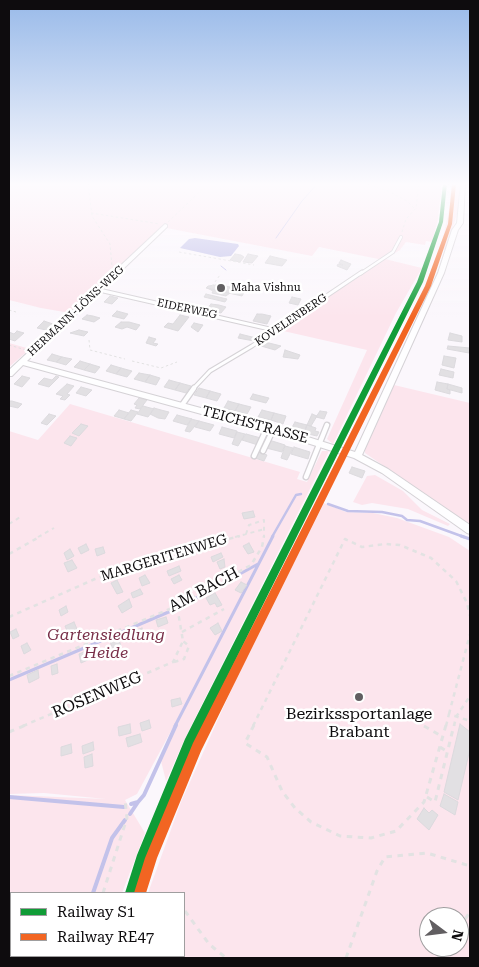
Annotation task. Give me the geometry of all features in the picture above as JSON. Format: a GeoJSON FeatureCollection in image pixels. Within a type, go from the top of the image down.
{"type":"FeatureCollection","features":[{"type":"Feature","properties":{"kind":"street","name":"HERMANN-LÖNS-WEG"},"geometry":{"type":"LineString","coordinates":[[9,374],[116,274],[162,228]]}},
{"type":"Feature","properties":{"kind":"street"},"geometry":{"type":"LineString","coordinates":[[357,456],[443,267],[456,228]]}},
{"type":"Feature","properties":{"kind":"street","name":"TEICHSTRASSE"},"geometry":{"type":"LineString","coordinates":[[22,362],[320,443],[357,456],[385,471],[470,530]]}},
{"type":"Feature","properties":{"kind":"lane","name":"KOVELENBERG"},"geometry":{"type":"LineString","coordinates":[[182,405],[200,380],[210,371],[393,252],[401,237]]}},
{"type":"Feature","properties":{"kind":"lane","name":"EIDERWEG"},"geometry":{"type":"LineString","coordinates":[[99,290],[255,324],[274,330]]}},
{"type":"Feature","properties":{"kind":"lane"},"geometry":{"type":"LineString","coordinates":[[306,477],[327,425]]}},
{"type":"Feature","properties":{"kind":"lane"},"geometry":{"type":"LineString","coordinates":[[263,451],[270,429]]}},
{"type":"Feature","properties":{"kind":"lane"},"geometry":{"type":"LineString","coordinates":[[254,456],[270,429]]}},
{"type":"Feature","properties":{"kind":"path"},"geometry":{"type":"LineString","coordinates":[[100,228],[110,244],[112,272],[116,274]]}},
{"type":"Feature","properties":{"kind":"path"},"geometry":{"type":"LineString","coordinates":[[401,237],[403,228]]}},
{"type":"Feature","properties":{"kind":"path"},"geometry":{"type":"LineString","coordinates":[[179,252],[254,265]]}},
{"type":"Feature","properties":{"kind":"path"},"geometry":{"type":"LineString","coordinates":[[212,286],[220,275]]}},
{"type":"Feature","properties":{"kind":"path"},"geometry":{"type":"LineString","coordinates":[[9,310],[16,312]]}},
{"type":"Feature","properties":{"kind":"path"},"geometry":{"type":"LineString","coordinates":[[89,340],[90,350],[125,359]]}},
{"type":"Feature","properties":{"kind":"path"},"geometry":{"type":"LineString","coordinates":[[9,345],[32,352]]}},
{"type":"Feature","properties":{"kind":"path"},"geometry":{"type":"LineString","coordinates":[[132,361],[161,368],[177,362]]}},
{"type":"Feature","properties":{"kind":"path"},"geometry":{"type":"LineString","coordinates":[[9,524],[22,516]]}},
{"type":"Feature","properties":{"kind":"path"},"geometry":{"type":"LineString","coordinates":[[246,534],[249,525],[264,520],[265,529]]}},
{"type":"Feature","properties":{"kind":"path"},"geometry":{"type":"LineString","coordinates":[[9,554],[53,528]]}},
{"type":"Feature","properties":{"kind":"path","name":"MARGERITENWEG"},"geometry":{"type":"LineString","coordinates":[[9,617],[95,579],[144,561],[265,529]]}},
{"type":"Feature","properties":{"kind":"path","name":"AM BACH"},"geometry":{"type":"LineString","coordinates":[[9,676],[177,606],[251,565],[262,547],[265,529]]}},
{"type":"Feature","properties":{"kind":"path"},"geometry":{"type":"LineString","coordinates":[[470,616],[468,603],[456,581],[431,558],[396,545],[385,544],[362,547],[344,539],[245,743],[267,757],[276,781],[295,808],[311,822],[340,836],[371,838],[396,831],[413,815],[426,797],[470,634]]}},
{"type":"Feature","properties":{"kind":"path"},"geometry":{"type":"LineString","coordinates":[[173,662],[184,640],[177,606]]}},
{"type":"Feature","properties":{"kind":"path"},"geometry":{"type":"LineString","coordinates":[[182,632],[224,609]]}},
{"type":"Feature","properties":{"kind":"path","name":"ROSENWEG"},"geometry":{"type":"LineString","coordinates":[[9,732],[184,659],[190,646],[184,640]]}},
{"type":"Feature","properties":{"kind":"path"},"geometry":{"type":"LineString","coordinates":[[151,666],[153,671]]}},
{"type":"Feature","properties":{"kind":"path"},"geometry":{"type":"LineString","coordinates":[[426,797],[435,802],[456,717],[470,696]]}},
{"type":"Feature","properties":{"kind":"path"},"geometry":{"type":"LineString","coordinates":[[449,714],[470,721]]}},
{"type":"Feature","properties":{"kind":"path"},"geometry":{"type":"LineString","coordinates":[[424,726],[443,737]]}},
{"type":"Feature","properties":{"kind":"path"},"geometry":{"type":"LineString","coordinates":[[440,747],[448,752]]}},
{"type":"Feature","properties":{"kind":"path"},"geometry":{"type":"LineString","coordinates":[[103,892],[127,818],[125,800]]}},
{"type":"Feature","properties":{"kind":"path"},"geometry":{"type":"LineString","coordinates":[[346,958],[377,871],[385,857],[426,853],[470,866]]}},
{"type":"Feature","properties":{"kind":"path"},"geometry":{"type":"LineString","coordinates":[[185,911],[209,944],[226,958]]}},
{"type":"Feature","properties":{"kind":"green space"},"geometry":{"type":"Polygon","coordinates":[[[9,228],[160,228],[70,313],[9,300],[9,228]]]}},
{"type":"Feature","properties":{"kind":"green space"},"geometry":{"type":"Polygon","coordinates":[[[167,228],[436,228],[432,242],[426,241],[425,245],[406,242],[400,250],[385,259],[422,268],[396,313],[333,444],[327,439],[367,350],[279,330],[383,260],[319,247],[312,256],[167,228]]]}},
{"type":"Feature","properties":{"kind":"green space"},"geometry":{"type":"Polygon","coordinates":[[[445,228],[452,228],[445,250],[440,249],[445,228]]]}},
{"type":"Feature","properties":{"kind":"green space"},"geometry":{"type":"Polygon","coordinates":[[[9,343],[30,349],[9,367],[9,343]]]}},
{"type":"Feature","properties":{"kind":"green space"},"geometry":{"type":"Polygon","coordinates":[[[394,385],[470,403],[470,525],[365,453],[365,446],[394,385]]]}},
{"type":"Feature","properties":{"kind":"green space","name":"Gartensiedlung Heide"},"geometry":{"type":"Polygon","coordinates":[[[70,404],[300,472],[297,479],[307,482],[322,451],[329,451],[186,736],[166,781],[161,761],[184,707],[137,794],[125,800],[145,833],[122,892],[10,892],[10,957],[99,958],[9,958],[9,795],[106,799],[44,793],[9,794],[9,431],[38,440],[70,404]]]}},
{"type":"Feature","properties":{"kind":"green space"},"geometry":{"type":"Polygon","coordinates":[[[375,475],[403,491],[422,510],[450,524],[448,526],[408,509],[372,503],[362,505],[353,502],[367,476],[375,475]]]}},
{"type":"Feature","properties":{"kind":"green space"},"geometry":{"type":"Polygon","coordinates":[[[321,502],[346,512],[373,513],[397,518],[449,537],[470,551],[470,958],[128,958],[185,957],[185,892],[148,892],[181,802],[250,648],[321,502]]]}},
{"type":"Feature","properties":{"kind":"water"},"geometry":{"type":"Polygon","coordinates":[[[195,238],[238,244],[239,246],[231,256],[220,257],[180,248],[189,239],[195,238]]]}},
{"type":"Feature","properties":{"kind":"building"},"geometry":{"type":"Polygon","coordinates":[[[235,254],[244,257],[240,262],[230,260],[235,254]]]}},
{"type":"Feature","properties":{"kind":"building"},"geometry":{"type":"Polygon","coordinates":[[[248,254],[258,256],[252,263],[243,262],[248,254]]]}},
{"type":"Feature","properties":{"kind":"building"},"geometry":{"type":"Polygon","coordinates":[[[270,256],[287,260],[282,266],[265,263],[270,256]]]}},
{"type":"Feature","properties":{"kind":"building"},"geometry":{"type":"Polygon","coordinates":[[[341,260],[351,264],[347,270],[337,266],[338,264],[343,265],[339,263],[341,260]]]}},
{"type":"Feature","properties":{"kind":"building"},"geometry":{"type":"Polygon","coordinates":[[[216,285],[245,291],[242,296],[206,288],[216,285]]]}},
{"type":"Feature","properties":{"kind":"building"},"geometry":{"type":"Polygon","coordinates":[[[207,288],[230,293],[226,296],[212,293],[213,291],[207,288]]]}},
{"type":"Feature","properties":{"kind":"building"},"geometry":{"type":"Polygon","coordinates":[[[206,294],[227,299],[225,302],[204,297],[206,294]]]}},
{"type":"Feature","properties":{"kind":"building"},"geometry":{"type":"Polygon","coordinates":[[[110,296],[118,298],[112,304],[104,302],[110,296]]]}},
{"type":"Feature","properties":{"kind":"building"},"geometry":{"type":"Polygon","coordinates":[[[292,297],[301,299],[298,305],[289,303],[292,297]]]}},
{"type":"Feature","properties":{"kind":"building"},"geometry":{"type":"Polygon","coordinates":[[[211,304],[226,307],[221,313],[206,310],[211,304]]]}},
{"type":"Feature","properties":{"kind":"building"},"geometry":{"type":"Polygon","coordinates":[[[117,311],[128,314],[124,319],[112,316],[117,311]]]}},
{"type":"Feature","properties":{"kind":"building"},"geometry":{"type":"Polygon","coordinates":[[[257,314],[271,316],[267,324],[253,321],[257,314]]]}},
{"type":"Feature","properties":{"kind":"building"},"geometry":{"type":"Polygon","coordinates":[[[87,315],[100,318],[94,322],[82,319],[87,315]]]}},
{"type":"Feature","properties":{"kind":"building"},"geometry":{"type":"Polygon","coordinates":[[[180,315],[189,317],[178,331],[164,327],[168,323],[173,324],[180,315]]]}},
{"type":"Feature","properties":{"kind":"building"},"geometry":{"type":"Polygon","coordinates":[[[44,321],[53,324],[46,330],[37,328],[44,321]]]}},
{"type":"Feature","properties":{"kind":"building"},"geometry":{"type":"Polygon","coordinates":[[[121,322],[140,325],[136,330],[127,327],[122,329],[115,327],[121,322]]]}},
{"type":"Feature","properties":{"kind":"building"},"geometry":{"type":"Polygon","coordinates":[[[194,323],[203,325],[198,332],[191,327],[194,323]]]}},
{"type":"Feature","properties":{"kind":"building"},"geometry":{"type":"Polygon","coordinates":[[[79,330],[88,332],[84,336],[70,333],[79,330]]]}},
{"type":"Feature","properties":{"kind":"building"},"geometry":{"type":"Polygon","coordinates":[[[17,331],[24,333],[15,341],[9,339],[9,332],[14,334],[17,331]]]}},
{"type":"Feature","properties":{"kind":"building"},"geometry":{"type":"Polygon","coordinates":[[[450,333],[462,336],[462,342],[448,340],[450,333]]]}},
{"type":"Feature","properties":{"kind":"building"},"geometry":{"type":"Polygon","coordinates":[[[240,334],[256,338],[254,341],[238,338],[240,334]]]}},
{"type":"Feature","properties":{"kind":"building"},"geometry":{"type":"Polygon","coordinates":[[[149,337],[156,339],[153,343],[158,344],[156,346],[146,343],[149,337]]]}},
{"type":"Feature","properties":{"kind":"building"},"geometry":{"type":"Polygon","coordinates":[[[263,342],[281,346],[275,350],[261,346],[263,342]]]}},
{"type":"Feature","properties":{"kind":"building"},"geometry":{"type":"Polygon","coordinates":[[[448,346],[470,348],[469,353],[447,349],[448,346]]]}},
{"type":"Feature","properties":{"kind":"building"},"geometry":{"type":"Polygon","coordinates":[[[285,350],[300,355],[298,359],[283,357],[285,350]]]}},
{"type":"Feature","properties":{"kind":"building"},"geometry":{"type":"Polygon","coordinates":[[[52,354],[62,357],[56,362],[47,360],[52,354]]]}},
{"type":"Feature","properties":{"kind":"building"},"geometry":{"type":"Polygon","coordinates":[[[444,356],[456,358],[454,368],[442,365],[444,356]]]}},
{"type":"Feature","properties":{"kind":"building"},"geometry":{"type":"Polygon","coordinates":[[[62,357],[72,359],[66,365],[56,362],[62,357]]]}},
{"type":"Feature","properties":{"kind":"building"},"geometry":{"type":"Polygon","coordinates":[[[80,361],[90,364],[84,370],[74,367],[80,361]]]}},
{"type":"Feature","properties":{"kind":"building"},"geometry":{"type":"Polygon","coordinates":[[[90,364],[100,367],[95,373],[84,370],[90,364]]]}},
{"type":"Feature","properties":{"kind":"building"},"geometry":{"type":"Polygon","coordinates":[[[111,365],[121,368],[116,374],[106,371],[111,365]]]}},
{"type":"Feature","properties":{"kind":"building"},"geometry":{"type":"Polygon","coordinates":[[[121,368],[132,371],[127,377],[116,374],[121,368]]]}},
{"type":"Feature","properties":{"kind":"building"},"geometry":{"type":"Polygon","coordinates":[[[441,369],[454,372],[453,378],[439,375],[441,369]]]}},
{"type":"Feature","properties":{"kind":"building"},"geometry":{"type":"Polygon","coordinates":[[[139,373],[150,375],[145,382],[134,379],[139,373]]]}},
{"type":"Feature","properties":{"kind":"building"},"geometry":{"type":"Polygon","coordinates":[[[150,375],[160,378],[156,385],[145,382],[150,375]]]}},
{"type":"Feature","properties":{"kind":"building"},"geometry":{"type":"Polygon","coordinates":[[[22,376],[30,378],[22,387],[14,384],[22,376]]]}},
{"type":"Feature","properties":{"kind":"building"},"geometry":{"type":"Polygon","coordinates":[[[56,376],[59,377],[49,387],[38,384],[44,378],[52,380],[56,376]]]}},
{"type":"Feature","properties":{"kind":"building"},"geometry":{"type":"Polygon","coordinates":[[[169,380],[180,383],[175,390],[164,387],[169,380]]]}},
{"type":"Feature","properties":{"kind":"building"},"geometry":{"type":"Polygon","coordinates":[[[437,382],[448,384],[447,389],[450,390],[450,394],[435,390],[437,382]]]}},
{"type":"Feature","properties":{"kind":"building"},"geometry":{"type":"Polygon","coordinates":[[[180,383],[191,386],[186,393],[175,390],[180,383]]]}},
{"type":"Feature","properties":{"kind":"building"},"geometry":{"type":"Polygon","coordinates":[[[67,384],[74,386],[67,394],[70,395],[65,400],[60,399],[63,396],[56,394],[67,384]]]}},
{"type":"Feature","properties":{"kind":"building"},"geometry":{"type":"Polygon","coordinates":[[[448,384],[462,388],[462,393],[447,389],[448,384]]]}},
{"type":"Feature","properties":{"kind":"building"},"geometry":{"type":"Polygon","coordinates":[[[81,387],[92,390],[86,396],[76,393],[81,387]]]}},
{"type":"Feature","properties":{"kind":"building"},"geometry":{"type":"Polygon","coordinates":[[[199,388],[210,391],[206,398],[194,395],[199,388]]]}},
{"type":"Feature","properties":{"kind":"building"},"geometry":{"type":"Polygon","coordinates":[[[210,391],[221,394],[217,401],[206,398],[210,391]]]}},
{"type":"Feature","properties":{"kind":"building"},"geometry":{"type":"Polygon","coordinates":[[[253,394],[269,398],[266,403],[250,399],[253,394]]]}},
{"type":"Feature","properties":{"kind":"building"},"geometry":{"type":"Polygon","coordinates":[[[139,398],[147,400],[140,409],[135,408],[137,405],[134,404],[139,398]]]}},
{"type":"Feature","properties":{"kind":"building"},"geometry":{"type":"Polygon","coordinates":[[[9,401],[22,404],[18,408],[9,406],[9,401]]]}},
{"type":"Feature","properties":{"kind":"building"},"geometry":{"type":"Polygon","coordinates":[[[228,401],[239,404],[235,411],[224,408],[228,401]]]}},
{"type":"Feature","properties":{"kind":"building"},"geometry":{"type":"Polygon","coordinates":[[[239,404],[251,407],[247,414],[235,411],[239,404]]]}},
{"type":"Feature","properties":{"kind":"building"},"geometry":{"type":"Polygon","coordinates":[[[143,406],[154,409],[148,417],[137,414],[143,406]]]}},
{"type":"Feature","properties":{"kind":"building"},"geometry":{"type":"Polygon","coordinates":[[[154,408],[169,412],[165,419],[150,414],[154,408]]]}},
{"type":"Feature","properties":{"kind":"building"},"geometry":{"type":"Polygon","coordinates":[[[119,410],[129,413],[124,419],[114,416],[119,410]]]}},
{"type":"Feature","properties":{"kind":"building"},"geometry":{"type":"Polygon","coordinates":[[[131,410],[138,412],[131,421],[124,419],[131,410]]]}},
{"type":"Feature","properties":{"kind":"building"},"geometry":{"type":"Polygon","coordinates":[[[262,410],[274,413],[271,420],[258,417],[262,410]]]}},
{"type":"Feature","properties":{"kind":"building"},"geometry":{"type":"Polygon","coordinates":[[[320,411],[327,412],[324,419],[316,417],[320,411]]]}},
{"type":"Feature","properties":{"kind":"building"},"geometry":{"type":"Polygon","coordinates":[[[274,413],[286,416],[283,424],[271,420],[274,413]]]}},
{"type":"Feature","properties":{"kind":"building"},"geometry":{"type":"Polygon","coordinates":[[[49,414],[56,416],[47,425],[41,423],[49,414]]]}},
{"type":"Feature","properties":{"kind":"building"},"geometry":{"type":"Polygon","coordinates":[[[312,414],[317,416],[311,426],[307,425],[312,414]]]}},
{"type":"Feature","properties":{"kind":"building"},"geometry":{"type":"Polygon","coordinates":[[[177,415],[192,419],[187,425],[173,421],[177,415]]]}},
{"type":"Feature","properties":{"kind":"building"},"geometry":{"type":"Polygon","coordinates":[[[191,419],[199,421],[190,432],[185,431],[191,419]]]}},
{"type":"Feature","properties":{"kind":"building"},"geometry":{"type":"Polygon","coordinates":[[[199,421],[214,425],[210,431],[195,427],[199,421]]]}},
{"type":"Feature","properties":{"kind":"building"},"geometry":{"type":"Polygon","coordinates":[[[295,422],[307,425],[304,433],[291,429],[295,422]]]}},
{"type":"Feature","properties":{"kind":"building"},"geometry":{"type":"Polygon","coordinates":[[[81,424],[88,426],[79,436],[72,433],[81,424]]]}},
{"type":"Feature","properties":{"kind":"building"},"geometry":{"type":"Polygon","coordinates":[[[307,425],[316,428],[315,431],[319,432],[317,436],[304,433],[307,425]]]}},
{"type":"Feature","properties":{"kind":"building"},"geometry":{"type":"Polygon","coordinates":[[[222,427],[237,431],[234,438],[219,434],[222,427]]]}},
{"type":"Feature","properties":{"kind":"building"},"geometry":{"type":"Polygon","coordinates":[[[237,432],[245,434],[238,446],[232,444],[237,432]]]}},
{"type":"Feature","properties":{"kind":"building"},"geometry":{"type":"Polygon","coordinates":[[[246,434],[261,438],[258,445],[242,440],[246,434]]]}},
{"type":"Feature","properties":{"kind":"building"},"geometry":{"type":"Polygon","coordinates":[[[70,436],[77,438],[71,446],[64,443],[70,436]]]}},
{"type":"Feature","properties":{"kind":"building"},"geometry":{"type":"Polygon","coordinates":[[[269,440],[285,445],[282,452],[266,448],[269,440]]]}},
{"type":"Feature","properties":{"kind":"building"},"geometry":{"type":"Polygon","coordinates":[[[285,446],[293,448],[287,460],[281,458],[285,446]]]}},
{"type":"Feature","properties":{"kind":"building"},"geometry":{"type":"Polygon","coordinates":[[[294,447],[310,452],[308,459],[291,454],[294,447]]]}},
{"type":"Feature","properties":{"kind":"building"},"geometry":{"type":"Polygon","coordinates":[[[258,452],[267,455],[264,461],[255,458],[258,452]]]}},
{"type":"Feature","properties":{"kind":"building"},"geometry":{"type":"Polygon","coordinates":[[[352,467],[365,471],[362,478],[349,473],[352,467]]]}},
{"type":"Feature","properties":{"kind":"building"},"geometry":{"type":"Polygon","coordinates":[[[253,511],[255,517],[244,519],[242,513],[253,511]]]}},
{"type":"Feature","properties":{"kind":"building"},"geometry":{"type":"Polygon","coordinates":[[[249,543],[254,552],[248,554],[243,546],[249,543]]]}},
{"type":"Feature","properties":{"kind":"building"},"geometry":{"type":"Polygon","coordinates":[[[86,544],[89,550],[81,554],[78,548],[86,544]]]}},
{"type":"Feature","properties":{"kind":"building"},"geometry":{"type":"Polygon","coordinates":[[[103,547],[105,553],[97,556],[95,549],[103,547]]]}},
{"type":"Feature","properties":{"kind":"building"},"geometry":{"type":"Polygon","coordinates":[[[70,549],[74,556],[67,560],[64,553],[70,549]]]}},
{"type":"Feature","properties":{"kind":"building"},"geometry":{"type":"Polygon","coordinates":[[[221,553],[223,557],[213,562],[211,557],[221,553]]]}},
{"type":"Feature","properties":{"kind":"building"},"geometry":{"type":"Polygon","coordinates":[[[224,559],[225,567],[220,569],[217,562],[224,559]]]}},
{"type":"Feature","properties":{"kind":"building"},"geometry":{"type":"Polygon","coordinates":[[[72,560],[77,568],[68,572],[64,563],[72,560]]]}},
{"type":"Feature","properties":{"kind":"building"},"geometry":{"type":"Polygon","coordinates":[[[179,566],[181,571],[169,576],[167,571],[179,566]]]}},
{"type":"Feature","properties":{"kind":"building"},"geometry":{"type":"Polygon","coordinates":[[[145,575],[150,583],[142,586],[139,578],[145,575]]]}},
{"type":"Feature","properties":{"kind":"building"},"geometry":{"type":"Polygon","coordinates":[[[179,575],[182,580],[174,584],[171,579],[179,575]]]}},
{"type":"Feature","properties":{"kind":"building"},"geometry":{"type":"Polygon","coordinates":[[[117,580],[123,592],[117,594],[111,583],[117,580]]]}},
{"type":"Feature","properties":{"kind":"building"},"geometry":{"type":"Polygon","coordinates":[[[241,582],[247,585],[241,593],[235,590],[241,582]]]}},
{"type":"Feature","properties":{"kind":"building"},"geometry":{"type":"Polygon","coordinates":[[[140,589],[143,594],[133,598],[131,593],[140,589]]]}},
{"type":"Feature","properties":{"kind":"building"},"geometry":{"type":"Polygon","coordinates":[[[215,593],[222,605],[217,607],[215,603],[210,605],[206,598],[215,593]]]}},
{"type":"Feature","properties":{"kind":"building"},"geometry":{"type":"Polygon","coordinates":[[[129,599],[132,607],[122,613],[118,606],[129,599]]]}},
{"type":"Feature","properties":{"kind":"building"},"geometry":{"type":"Polygon","coordinates":[[[66,606],[68,612],[61,616],[59,610],[66,606]]]}},
{"type":"Feature","properties":{"kind":"building"},"geometry":{"type":"Polygon","coordinates":[[[166,617],[168,623],[158,627],[156,620],[166,617]]]}},
{"type":"Feature","properties":{"kind":"building"},"geometry":{"type":"Polygon","coordinates":[[[74,622],[77,629],[68,633],[65,626],[74,622]]]}},
{"type":"Feature","properties":{"kind":"building"},"geometry":{"type":"Polygon","coordinates":[[[218,623],[222,631],[215,635],[210,628],[218,623]]]}},
{"type":"Feature","properties":{"kind":"building"},"geometry":{"type":"Polygon","coordinates":[[[142,628],[143,634],[129,639],[128,633],[142,628]]]}},
{"type":"Feature","properties":{"kind":"building"},"geometry":{"type":"Polygon","coordinates":[[[16,629],[19,636],[13,639],[10,632],[16,629]]]}},
{"type":"Feature","properties":{"kind":"building"},"geometry":{"type":"Polygon","coordinates":[[[118,637],[121,646],[112,649],[110,640],[118,637]]]}},
{"type":"Feature","properties":{"kind":"building"},"geometry":{"type":"Polygon","coordinates":[[[27,643],[31,650],[24,654],[21,646],[27,643]]]}},
{"type":"Feature","properties":{"kind":"building"},"geometry":{"type":"Polygon","coordinates":[[[88,650],[90,659],[81,663],[79,654],[88,650]]]}},
{"type":"Feature","properties":{"kind":"building"},"geometry":{"type":"Polygon","coordinates":[[[57,664],[58,673],[52,675],[51,666],[57,664]]]}},
{"type":"Feature","properties":{"kind":"building"},"geometry":{"type":"Polygon","coordinates":[[[38,670],[39,678],[29,683],[27,675],[38,670]]]}},
{"type":"Feature","properties":{"kind":"building"},"geometry":{"type":"Polygon","coordinates":[[[180,698],[182,704],[172,707],[171,700],[180,698]]]}},
{"type":"Feature","properties":{"kind":"building"},"geometry":{"type":"Polygon","coordinates":[[[149,720],[151,728],[142,731],[140,723],[149,720]]]}},
{"type":"Feature","properties":{"kind":"building"},"geometry":{"type":"Polygon","coordinates":[[[130,724],[131,733],[119,736],[118,727],[130,724]]]}},
{"type":"Feature","properties":{"kind":"building"},"geometry":{"type":"Polygon","coordinates":[[[460,724],[470,732],[470,749],[458,800],[444,792],[460,724]]]}},
{"type":"Feature","properties":{"kind":"building"},"geometry":{"type":"Polygon","coordinates":[[[140,734],[142,742],[128,747],[126,738],[140,734]]]}},
{"type":"Feature","properties":{"kind":"building"},"geometry":{"type":"Polygon","coordinates":[[[93,742],[94,750],[83,754],[82,746],[93,742]]]}},
{"type":"Feature","properties":{"kind":"building"},"geometry":{"type":"Polygon","coordinates":[[[71,744],[72,753],[61,756],[61,747],[71,744]]]}},
{"type":"Feature","properties":{"kind":"building"},"geometry":{"type":"Polygon","coordinates":[[[92,754],[93,766],[85,768],[84,757],[92,754]]]}},
{"type":"Feature","properties":{"kind":"building"},"geometry":{"type":"Polygon","coordinates":[[[444,794],[458,802],[455,815],[440,806],[444,794]]]}},
{"type":"Feature","properties":{"kind":"building"},"geometry":{"type":"Polygon","coordinates":[[[424,808],[429,813],[432,810],[438,815],[429,830],[417,819],[424,808]]]}},
{"type":"Feature","properties":{"kind":"waterway"},"geometry":{"type":"LineString","coordinates":[[276,238],[283,228]]}},
{"type":"Feature","properties":{"kind":"waterway"},"geometry":{"type":"LineString","coordinates":[[221,266],[226,270]]}},
{"type":"Feature","properties":{"kind":"waterway"},"geometry":{"type":"LineString","coordinates":[[272,537],[296,495],[301,494]]}},
{"type":"Feature","properties":{"kind":"waterway"},"geometry":{"type":"LineString","coordinates":[[328,504],[348,511],[382,512],[402,516],[407,520],[420,521],[464,537]]}},
{"type":"Feature","properties":{"kind":"waterway"},"geometry":{"type":"LineString","coordinates":[[175,726],[273,536]]}},
{"type":"Feature","properties":{"kind":"waterway"},"geometry":{"type":"LineString","coordinates":[[464,537],[470,539]]}},
{"type":"Feature","properties":{"kind":"waterway"},"geometry":{"type":"LineString","coordinates":[[9,680],[178,608],[258,564]]}},
{"type":"Feature","properties":{"kind":"waterway"},"geometry":{"type":"LineString","coordinates":[[138,802],[144,795],[176,725]]}},
{"type":"Feature","properties":{"kind":"waterway"},"geometry":{"type":"LineString","coordinates":[[9,797],[124,807]]}},
{"type":"Feature","properties":{"kind":"waterway"},"geometry":{"type":"LineString","coordinates":[[130,814],[138,802]]}},
{"type":"Feature","properties":{"kind":"waterway"},"geometry":{"type":"LineString","coordinates":[[131,804],[138,802]]}},
{"type":"Feature","properties":{"kind":"waterway"},"geometry":{"type":"LineString","coordinates":[[93,892],[112,838],[125,820]]}},
{"type":"Feature","properties":{"kind":"rail line","name":"S1"},"geometry":{"type":"LineString","coordinates":[[131,892],[143,855],[189,743],[420,282],[439,228]]}},
{"type":"Feature","properties":{"kind":"rail line","name":"RE47"},"geometry":{"type":"LineString","coordinates":[[140,892],[151,858],[197,747],[428,286],[449,228]]}},
{"type":"Feature","properties":{"kind":"place","name":"Maha Vishnu"},"geometry":{"type":"Point","coordinates":[221,288]}},
{"type":"Feature","properties":{"kind":"place","name":"Bezirkssportanlage Brabant"},"geometry":{"type":"Point","coordinates":[359,697]}}]}
